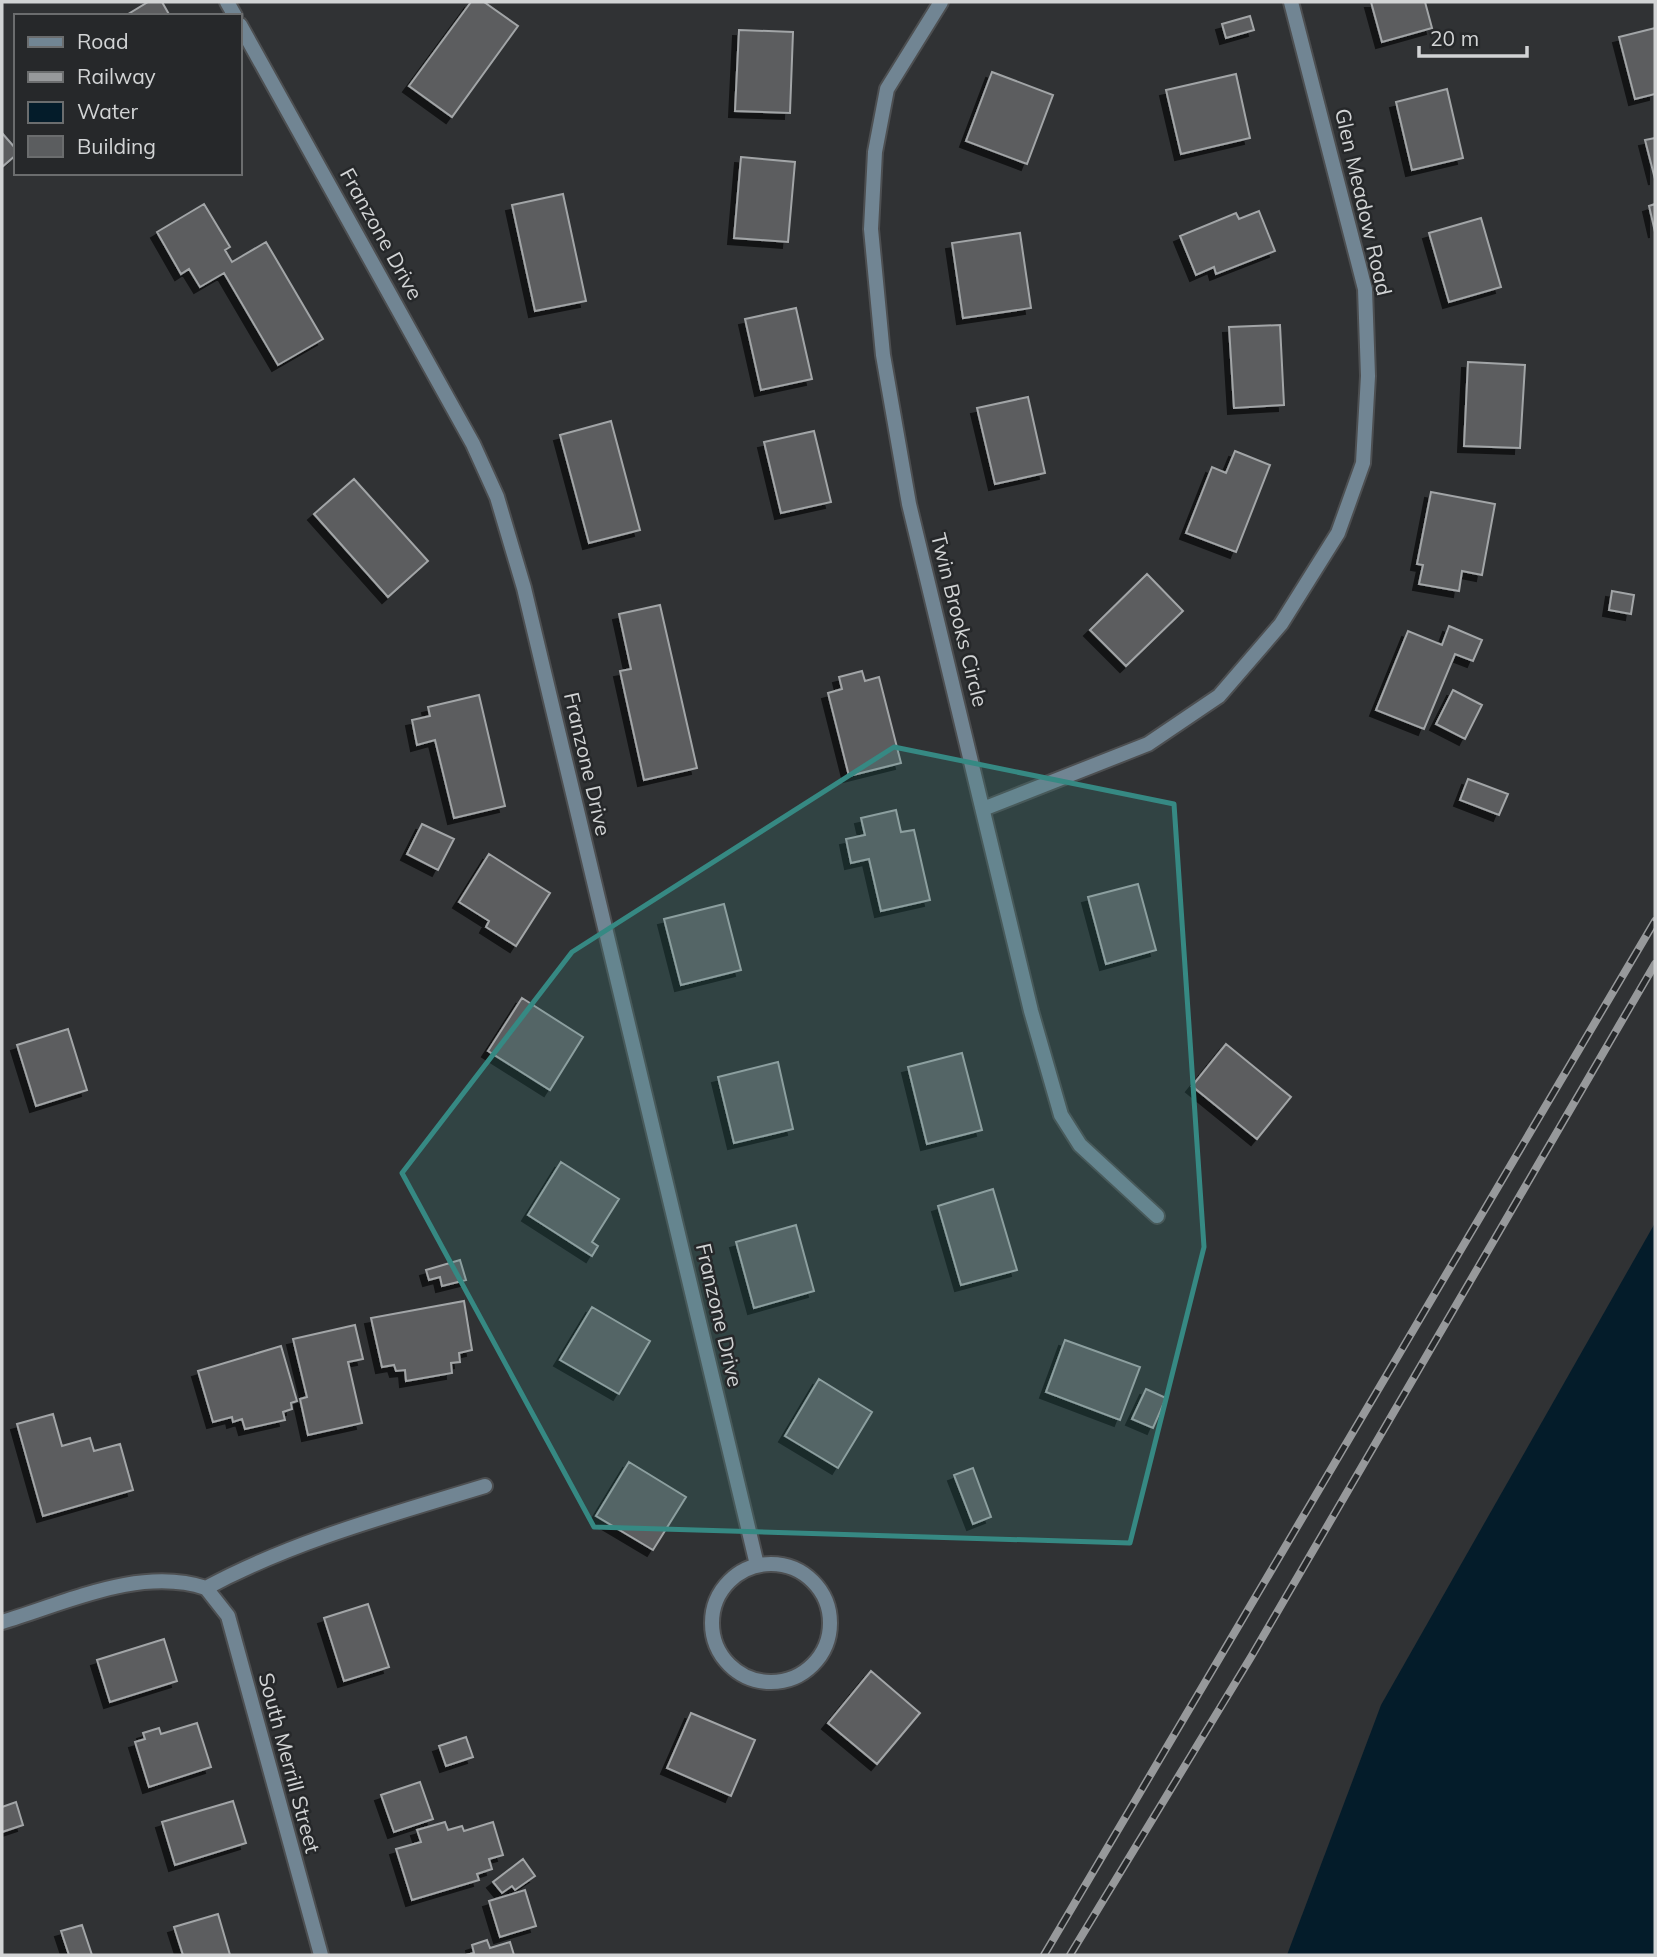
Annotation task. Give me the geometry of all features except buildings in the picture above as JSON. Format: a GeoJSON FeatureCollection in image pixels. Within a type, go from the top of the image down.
{"type":"FeatureCollection","features":[{"type":"Feature","properties":{"kind":"street","name":"Twin Brooks Circle"},"geometry":{"type":"LineString","coordinates":[[941,2],[887,89],[875,152],[870,229],[883,355],[909,504],[1031,1011],[1061,1115],[1080,1145],[1157,1216]]}},
{"type":"Feature","properties":{"kind":"street","name":"Glen Meadow Road"},"geometry":{"type":"LineString","coordinates":[[983,809],[1148,744],[1219,695],[1281,624],[1338,533],[1363,463],[1368,376],[1365,289],[1291,2]]}},
{"type":"Feature","properties":{"kind":"street","name":"Franzone Drive"},"geometry":{"type":"LineString","coordinates":[[242,29],[447,395],[497,497],[524,588],[757,1565]]}},
{"type":"Feature","properties":{"kind":"street"},"geometry":{"type":"LineString","coordinates":[[2,1622],[134,1583],[181,1580],[206,1588],[235,1572],[319,1538],[485,1486]]}},
{"type":"Feature","properties":{"kind":"street"},"geometry":{"type":"LineString","coordinates":[[774,1563],[807,1576],[820,1589],[828,1605],[828,1640],[820,1656],[808,1669],[792,1678],[775,1682],[757,1681],[741,1675],[722,1657],[711,1632],[714,1606],[726,1583],[740,1572],[757,1565],[774,1563]]}},
{"type":"Feature","properties":{"kind":"street","name":"South Merrill Street"},"geometry":{"type":"LineString","coordinates":[[206,1588],[228,1616],[321,1955]]}},
{"type":"Feature","properties":{"kind":"highlighted area"},"geometry":{"type":"Polygon","coordinates":[[[894,747],[1174,804],[1204,1247],[1130,1543],[594,1527],[402,1173],[572,952],[894,747]]]}},
{"type":"Feature","properties":{"kind":"water"},"geometry":{"type":"Polygon","coordinates":[[[1655,1223],[1655,1955],[1287,1955],[1381,1705],[1655,1223]]]}},
{"type":"Feature","properties":{"kind":"railway"},"geometry":{"type":"LineString","coordinates":[[1044,1955],[1655,921]]}},
{"type":"Feature","properties":{"kind":"railway"},"geometry":{"type":"LineString","coordinates":[[1070,1955],[1251,1657],[1655,964]]}}]}
